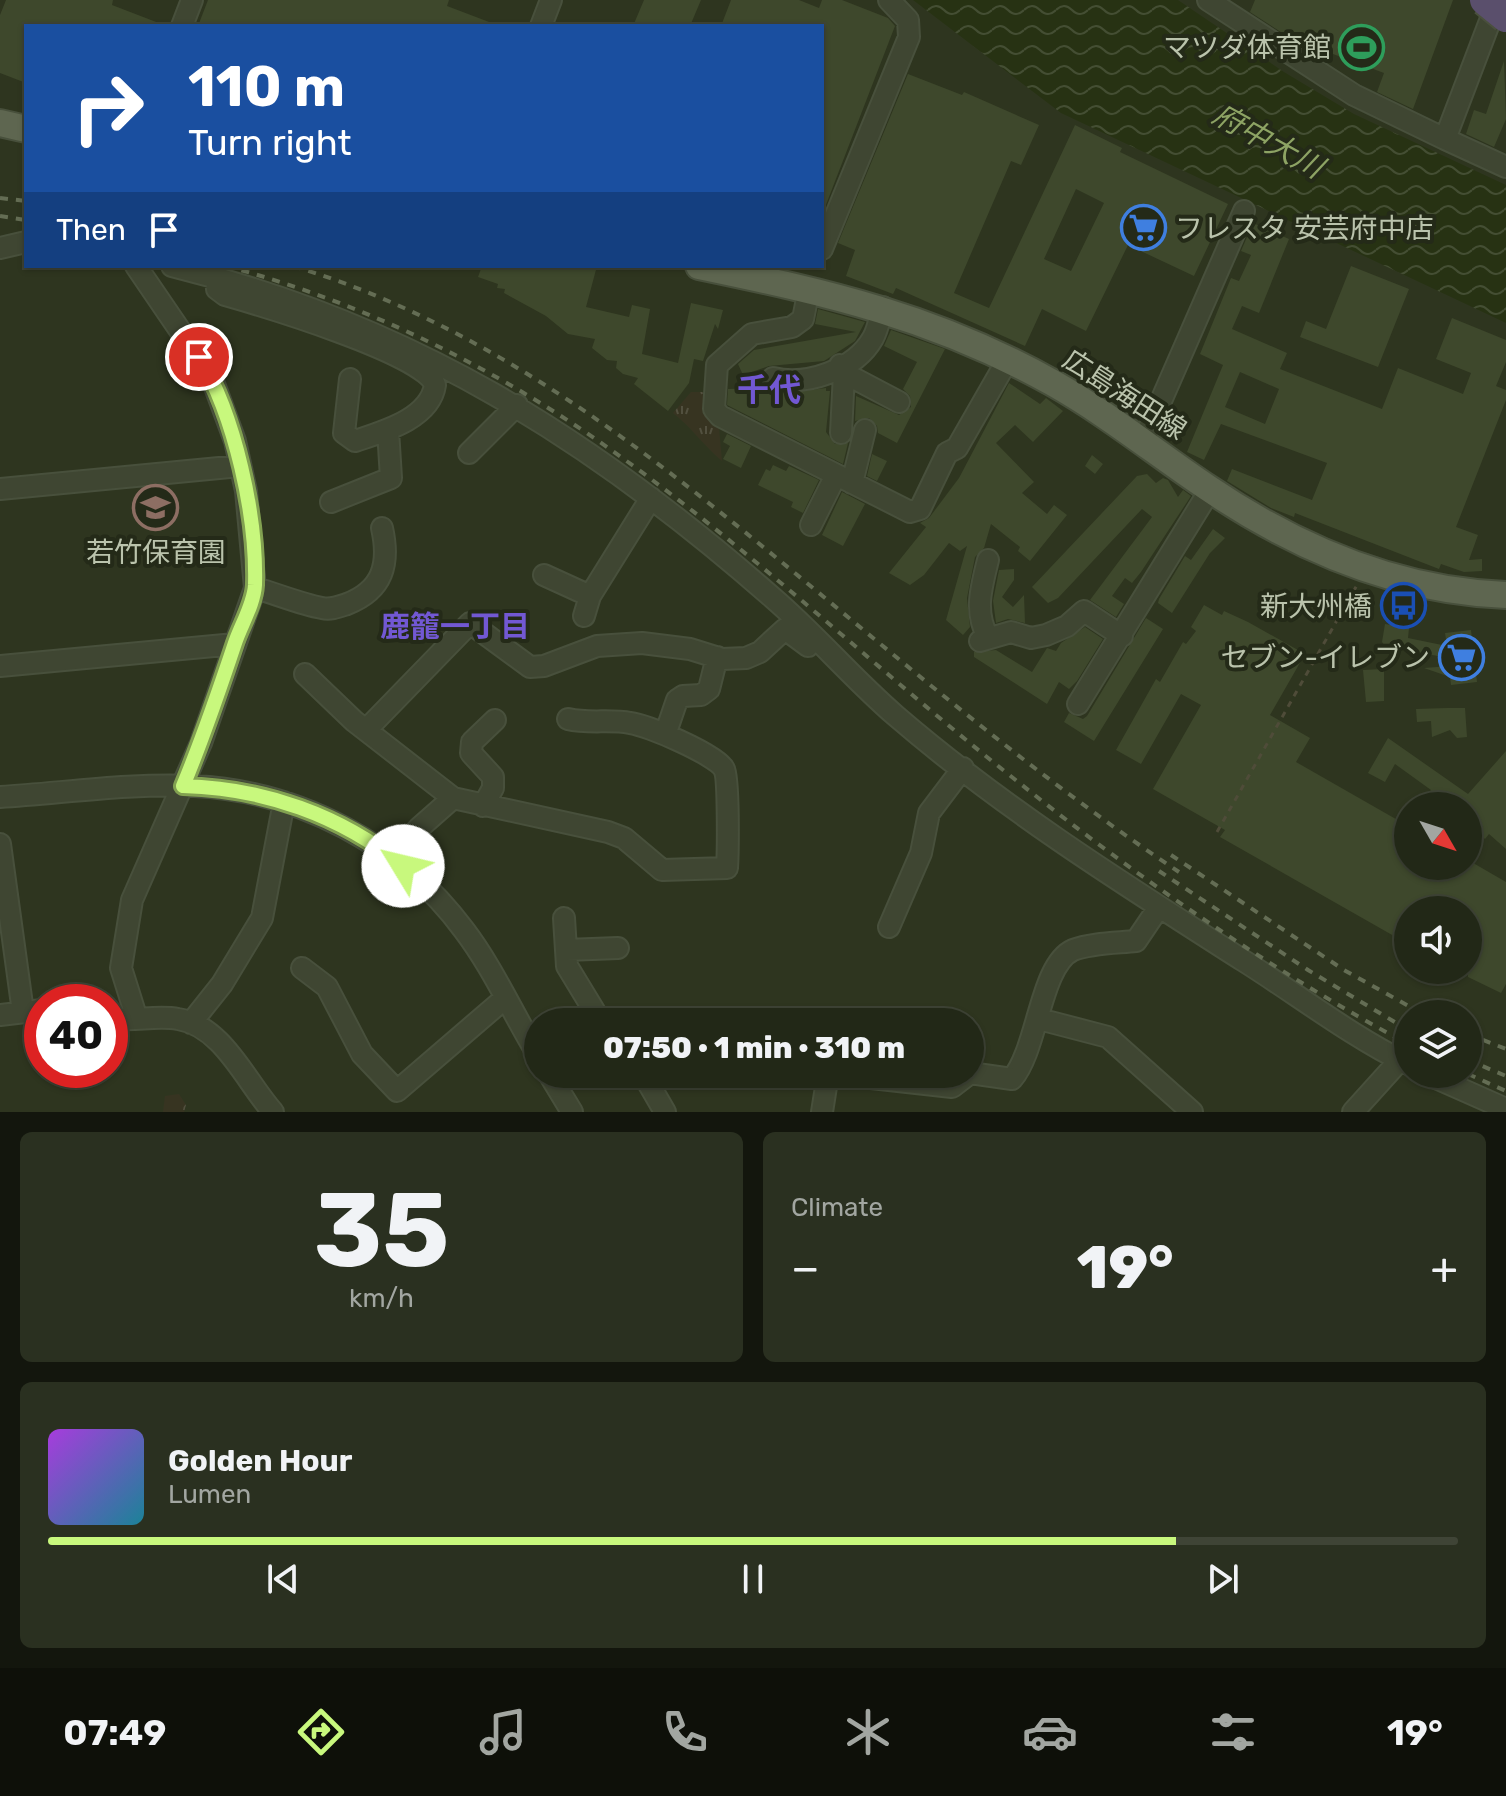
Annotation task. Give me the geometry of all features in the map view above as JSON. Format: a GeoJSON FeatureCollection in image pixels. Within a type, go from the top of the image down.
{"type":"FeatureCollection","features":[{"type":"Feature","properties":{"kind":"highway"},"geometry":{"type":"LineString","coordinates":[[1485,0],[1506,17]]}},
{"type":"Feature","properties":{"kind":"main road"},"geometry":{"type":"LineString","coordinates":[[0,123],[24,129]]}},
{"type":"Feature","properties":{"kind":"main road","name":"広島海田線"},"geometry":{"type":"LineString","coordinates":[[709,268],[809,289],[919,319],[1055,384],[1210,490],[1264,523],[1365,569],[1431,589],[1506,595]]}},
{"type":"Feature","properties":{"kind":"street"},"geometry":{"type":"LineString","coordinates":[[183,24],[192,0]]}},
{"type":"Feature","properties":{"kind":"street"},"geometry":{"type":"LineString","coordinates":[[542,24],[551,0]]}},
{"type":"Feature","properties":{"kind":"street"},"geometry":{"type":"LineString","coordinates":[[824,244],[909,37],[908,20],[889,0]]}},
{"type":"Feature","properties":{"kind":"street"},"geometry":{"type":"LineString","coordinates":[[1208,0],[1354,95],[1506,167]]}},
{"type":"Feature","properties":{"kind":"street"},"geometry":{"type":"LineString","coordinates":[[1445,139],[1498,0]]}},
{"type":"Feature","properties":{"kind":"street"},"geometry":{"type":"LineString","coordinates":[[1143,442],[1244,211]]}},
{"type":"Feature","properties":{"kind":"street"},"geometry":{"type":"LineString","coordinates":[[0,248],[24,242]]}},
{"type":"Feature","properties":{"kind":"street"},"geometry":{"type":"LineString","coordinates":[[137,268],[211,376],[240,466],[255,588],[183,786],[132,900],[121,968],[137,1019]]}},
{"type":"Feature","properties":{"kind":"street"},"geometry":{"type":"LineString","coordinates":[[180,268],[310,306],[383,335],[517,405],[651,498],[774,598],[896,716],[1043,830],[1394,1056]]}},
{"type":"Feature","properties":{"kind":"street"},"geometry":{"type":"LineString","coordinates":[[216,277],[217,289],[225,295],[331,330],[429,373],[435,385],[430,398],[407,420],[355,441],[346,437],[350,379]]}},
{"type":"Feature","properties":{"kind":"street"},"geometry":{"type":"LineString","coordinates":[[809,289],[803,319],[792,327],[752,334],[717,365],[714,409],[720,416],[910,512],[920,509],[947,453],[957,448],[1008,359]]}},
{"type":"Feature","properties":{"kind":"street"},"geometry":{"type":"LineString","coordinates":[[773,378],[794,383],[822,378],[842,369],[873,339],[883,307]]}},
{"type":"Feature","properties":{"kind":"street"},"geometry":{"type":"LineString","coordinates":[[842,369],[899,402]]}},
{"type":"Feature","properties":{"kind":"street"},"geometry":{"type":"LineString","coordinates":[[841,433],[842,369]]}},
{"type":"Feature","properties":{"kind":"street"},"geometry":{"type":"LineString","coordinates":[[469,453],[517,405]]}},
{"type":"Feature","properties":{"kind":"street"},"geometry":{"type":"LineString","coordinates":[[331,502],[391,478],[388,430]]}},
{"type":"Feature","properties":{"kind":"street"},"geometry":{"type":"LineString","coordinates":[[811,525],[844,479],[865,430]]}},
{"type":"Feature","properties":{"kind":"street"},"geometry":{"type":"LineString","coordinates":[[0,489],[240,466]]}},
{"type":"Feature","properties":{"kind":"street"},"geometry":{"type":"LineString","coordinates":[[1078,704],[1210,490]]}},
{"type":"Feature","properties":{"kind":"street"},"geometry":{"type":"LineString","coordinates":[[544,575],[587,606],[651,498]]}},
{"type":"Feature","properties":{"kind":"street"},"geometry":{"type":"LineString","coordinates":[[255,588],[323,608],[335,608],[366,596],[378,584],[386,548],[382,528]]}},
{"type":"Feature","properties":{"kind":"street"},"geometry":{"type":"LineString","coordinates":[[988,560],[979,596],[979,620],[984,639],[1011,632],[1031,638],[1046,635],[1067,626],[1084,611],[1122,636]]}},
{"type":"Feature","properties":{"kind":"street"},"geometry":{"type":"LineString","coordinates":[[366,730],[470,623],[530,667],[544,666],[572,652],[597,646],[642,643],[717,657],[746,658],[760,652],[785,629],[824,661],[831,654]]}},
{"type":"Feature","properties":{"kind":"street"},"geometry":{"type":"LineString","coordinates":[[0,666],[235,644]]}},
{"type":"Feature","properties":{"kind":"street"},"geometry":{"type":"LineString","coordinates":[[666,732],[677,700],[683,696],[701,695],[709,689],[717,657]]}},
{"type":"Feature","properties":{"kind":"street"},"geometry":{"type":"LineString","coordinates":[[305,674],[366,730],[453,798],[608,832],[624,838],[662,870],[727,868],[726,770],[719,761],[666,732],[629,722],[585,723],[568,719]]}},
{"type":"Feature","properties":{"kind":"street"},"geometry":{"type":"LineString","coordinates":[[483,806],[493,788],[493,777],[471,753],[472,742],[495,720]]}},
{"type":"Feature","properties":{"kind":"street"},"geometry":{"type":"LineString","coordinates":[[889,927],[921,853],[929,813],[963,768]]}},
{"type":"Feature","properties":{"kind":"street"},"geometry":{"type":"LineString","coordinates":[[0,797],[183,786],[235,790],[284,802],[329,819],[392,858],[453,916],[487,964],[524,1032]]}},
{"type":"Feature","properties":{"kind":"street"},"geometry":{"type":"LineString","coordinates":[[392,858],[419,828],[453,798]]}},
{"type":"Feature","properties":{"kind":"street"},"geometry":{"type":"LineString","coordinates":[[191,1023],[222,984],[262,918],[284,802]]}},
{"type":"Feature","properties":{"kind":"street"},"geometry":{"type":"LineString","coordinates":[[0,844],[27,984]]}},
{"type":"Feature","properties":{"kind":"street"},"geometry":{"type":"LineString","coordinates":[[984,1076],[1012,1079],[1023,1066],[1053,974],[1063,958],[1074,950],[1136,941],[1159,907]]}},
{"type":"Feature","properties":{"kind":"street"},"geometry":{"type":"LineString","coordinates":[[564,918],[567,966],[592,1008]]}},
{"type":"Feature","properties":{"kind":"street"},"geometry":{"type":"LineString","coordinates":[[566,950],[618,948]]}},
{"type":"Feature","properties":{"kind":"street"},"geometry":{"type":"LineString","coordinates":[[302,968],[327,987],[362,1054],[397,1091],[504,999]]}},
{"type":"Feature","properties":{"kind":"street"},"geometry":{"type":"LineString","coordinates":[[0,1015],[24,1012]]}},
{"type":"Feature","properties":{"kind":"street"},"geometry":{"type":"LineString","coordinates":[[128,1019],[177,1019],[191,1023],[229,1052],[273,1112]]}},
{"type":"Feature","properties":{"kind":"street"},"geometry":{"type":"LineString","coordinates":[[1039,1019],[1108,1037],[1192,1112]]}},
{"type":"Feature","properties":{"kind":"street"},"geometry":{"type":"LineString","coordinates":[[1353,1112],[1394,1072]]}},
{"type":"Feature","properties":{"kind":"street"},"geometry":{"type":"LineString","coordinates":[[562,1088],[572,1112]]}},
{"type":"Feature","properties":{"kind":"street"},"geometry":{"type":"LineString","coordinates":[[651,1088],[665,1112]]}},
{"type":"Feature","properties":{"kind":"street"},"geometry":{"type":"LineString","coordinates":[[822,1112],[826,1088]]}},
{"type":"Feature","properties":{"kind":"street"},"geometry":{"type":"LineString","coordinates":[[1459,1088],[1506,1109]]}},
{"type":"Feature","properties":{"kind":"path"},"geometry":{"type":"LineString","coordinates":[[1217,832],[1365,569]]}},
{"type":"Feature","properties":{"kind":"green space"},"geometry":{"type":"Polygon","coordinates":[[[691,392],[708,392],[709,418],[719,428],[722,461],[673,413],[691,392]]]}},
{"type":"Feature","properties":{"kind":"green space"},"geometry":{"type":"Polygon","coordinates":[[[179,1094],[186,1105],[184,1112],[163,1112],[165,1096],[179,1094]]]}},
{"type":"Feature","properties":{"kind":"water","name":"府中大川"},"geometry":{"type":"Polygon","coordinates":[[[913,0],[1178,0],[1284,72],[1354,114],[1506,185],[1506,323],[1061,113],[913,0]]]}},
{"type":"Feature","properties":{"kind":"building"},"geometry":{"type":"Polygon","coordinates":[[[6,0],[113,0],[112,5],[161,24],[24,24],[24,82],[0,73],[0,15],[6,0]]]}},
{"type":"Feature","properties":{"kind":"building"},"geometry":{"type":"Polygon","coordinates":[[[208,0],[449,0],[447,6],[494,24],[199,24],[208,0]]]}},
{"type":"Feature","properties":{"kind":"building"},"geometry":{"type":"Polygon","coordinates":[[[644,0],[701,0],[691,24],[634,24],[644,0]]]}},
{"type":"Feature","properties":{"kind":"building"},"geometry":{"type":"Polygon","coordinates":[[[731,0],[799,0],[819,8],[822,0],[842,0],[888,18],[895,26],[824,210],[824,24],[722,24],[731,0]]]}},
{"type":"Feature","properties":{"kind":"building","name":"マツダ体育館"},"geometry":{"type":"Polygon","coordinates":[[[1255,0],[1453,0],[1413,109],[1377,92],[1384,73],[1290,38],[1250,12],[1255,0]]]}},
{"type":"Feature","properties":{"kind":"building"},"geometry":{"type":"Polygon","coordinates":[[[1504,61],[1506,119],[1494,147],[1466,134],[1474,110],[1486,114],[1504,61]]]}},
{"type":"Feature","properties":{"kind":"building"},"geometry":{"type":"Polygon","coordinates":[[[908,74],[962,95],[964,92],[1039,125],[1021,165],[1011,161],[954,293],[989,308],[1075,125],[1122,148],[1120,152],[1228,204],[1194,276],[1128,245],[1086,331],[1042,309],[1025,346],[896,288],[893,294],[846,276],[855,250],[838,243],[908,74]],[[1076,189],[1044,259],[1071,271],[1104,203],[1076,189]]]}},
{"type":"Feature","properties":{"kind":"building"},"geometry":{"type":"Polygon","coordinates":[[[1253,223],[1289,239],[1259,313],[1242,306],[1232,329],[1287,353],[1280,369],[1382,409],[1398,368],[1463,394],[1471,373],[1436,359],[1452,318],[1506,340],[1506,362],[1496,386],[1506,390],[1506,400],[1456,527],[1478,535],[1469,560],[1482,559],[1482,571],[1464,572],[1441,564],[1439,569],[1295,513],[1294,517],[1271,508],[1227,481],[1232,469],[1312,500],[1327,463],[1221,424],[1204,460],[1187,452],[1223,365],[1200,354],[1231,278],[1239,281],[1251,255],[1241,251],[1253,223]],[[1240,372],[1225,407],[1265,424],[1279,389],[1240,372]]]}},
{"type":"Feature","properties":{"kind":"building"},"geometry":{"type":"Polygon","coordinates":[[[1351,266],[1409,289],[1378,367],[1300,337],[1306,321],[1326,329],[1351,266]]]}},
{"type":"Feature","properties":{"kind":"building"},"geometry":{"type":"Polygon","coordinates":[[[481,268],[596,268],[586,307],[629,317],[632,305],[650,309],[642,354],[678,363],[691,303],[723,310],[703,361],[694,359],[689,383],[668,411],[634,384],[638,378],[623,374],[616,368],[617,361],[607,360],[592,348],[595,339],[568,334],[546,316],[504,293],[505,289],[497,288],[498,284],[478,277],[481,268]]]}},
{"type":"Feature","properties":{"kind":"building"},"geometry":{"type":"Polygon","coordinates":[[[818,309],[865,322],[855,341],[824,361],[769,366],[743,375],[738,364],[754,350],[856,332],[815,324],[818,309]]]}},
{"type":"Feature","properties":{"kind":"building"},"geometry":{"type":"Polygon","coordinates":[[[891,330],[945,349],[897,443],[878,433],[877,426],[869,418],[855,421],[856,396],[899,415],[911,407],[910,396],[903,389],[917,362],[884,346],[891,330]]]}},
{"type":"Feature","properties":{"kind":"building"},"geometry":{"type":"Polygon","coordinates":[[[1009,383],[1040,404],[1046,398],[1063,411],[1033,442],[1015,425],[996,443],[1034,482],[1022,493],[1047,514],[1054,505],[1067,515],[1030,561],[1018,551],[1020,547],[991,524],[984,548],[975,557],[967,598],[970,627],[963,635],[946,620],[967,546],[960,551],[949,543],[924,575],[910,585],[889,573],[926,527],[920,523],[929,518],[959,478],[1009,383]]]}},
{"type":"Feature","properties":{"kind":"building"},"geometry":{"type":"Polygon","coordinates":[[[764,388],[786,393],[826,388],[830,391],[826,432],[835,444],[848,443],[843,464],[727,405],[728,389],[764,388]]]}},
{"type":"Feature","properties":{"kind":"building"},"geometry":{"type":"Polygon","coordinates":[[[727,434],[751,446],[741,468],[723,459],[730,446],[723,442],[727,434]]]}},
{"type":"Feature","properties":{"kind":"building"},"geometry":{"type":"Polygon","coordinates":[[[872,454],[887,461],[877,481],[867,476],[872,454]]]}},
{"type":"Feature","properties":{"kind":"building"},"geometry":{"type":"Polygon","coordinates":[[[1092,455],[1103,464],[1095,474],[1085,466],[1092,455]]]}},
{"type":"Feature","properties":{"kind":"building"},"geometry":{"type":"Polygon","coordinates":[[[773,465],[786,471],[789,466],[819,480],[803,513],[791,507],[793,502],[758,485],[766,469],[770,471],[773,465]]]}},
{"type":"Feature","properties":{"kind":"building"},"geometry":{"type":"Polygon","coordinates":[[[1147,474],[1156,483],[1163,478],[1168,480],[1178,497],[1183,490],[1191,496],[1141,572],[1132,583],[1125,578],[1112,596],[1124,604],[1116,617],[1090,600],[1152,517],[1142,509],[1058,598],[1048,603],[1032,587],[1137,476],[1147,474]]]}},
{"type":"Feature","properties":{"kind":"building"},"geometry":{"type":"Polygon","coordinates":[[[842,492],[865,504],[843,546],[822,535],[842,492]]]}},
{"type":"Feature","properties":{"kind":"building"},"geometry":{"type":"Polygon","coordinates":[[[1213,529],[1225,538],[1210,553],[1172,613],[1158,603],[1159,599],[1185,556],[1191,560],[1213,529]]]}},
{"type":"Feature","properties":{"kind":"building"},"geometry":{"type":"Polygon","coordinates":[[[1014,569],[1014,580],[1002,597],[1013,607],[1024,595],[1025,623],[1008,619],[996,623],[993,601],[999,570],[1014,569]]]}},
{"type":"Feature","properties":{"kind":"building"},"geometry":{"type":"Polygon","coordinates":[[[1204,605],[1222,615],[1224,611],[1248,622],[1305,654],[1270,715],[1310,738],[1296,762],[1394,818],[1394,880],[1482,880],[1482,868],[1506,882],[1506,984],[1501,993],[1482,984],[1482,896],[1394,896],[1394,936],[1220,837],[1225,830],[1153,789],[1201,705],[1181,694],[1141,764],[1116,750],[1156,679],[1160,682],[1183,642],[1186,644],[1196,631],[1191,627],[1204,605]]]}},
{"type":"Feature","properties":{"kind":"building"},"geometry":{"type":"Polygon","coordinates":[[[1146,618],[1163,629],[1094,741],[1064,722],[1069,713],[1083,719],[1087,716],[1146,618]]]}},
{"type":"Feature","properties":{"kind":"building"},"geometry":{"type":"Polygon","coordinates":[[[1385,624],[1409,628],[1408,638],[1447,646],[1445,633],[1471,630],[1477,682],[1451,685],[1450,677],[1424,668],[1464,665],[1464,661],[1385,646],[1382,642],[1385,624]]]}},
{"type":"Feature","properties":{"kind":"building"},"geometry":{"type":"Polygon","coordinates":[[[1085,627],[1103,639],[1077,681],[1069,689],[1059,682],[1047,704],[974,657],[974,652],[996,650],[1032,672],[1047,648],[1056,651],[1061,643],[1085,627]]]}},
{"type":"Feature","properties":{"kind":"building"},"geometry":{"type":"Polygon","coordinates":[[[1384,669],[1384,701],[1366,702],[1363,670],[1384,669]]]}},
{"type":"Feature","properties":{"kind":"building"},"geometry":{"type":"Polygon","coordinates":[[[1465,708],[1467,737],[1457,738],[1450,730],[1432,737],[1431,721],[1417,722],[1416,709],[1465,708]]]}},
{"type":"Feature","properties":{"kind":"building"},"geometry":{"type":"Polygon","coordinates":[[[1388,738],[1465,792],[1430,792],[1431,790],[1395,764],[1385,782],[1368,773],[1388,738]]]}},
{"type":"Feature","properties":{"kind":"building"},"geometry":{"type":"Polygon","coordinates":[[[1506,751],[1506,849],[1489,834],[1485,839],[1482,836],[1482,792],[1470,792],[1506,751]]]}},
{"type":"Feature","properties":{"kind":"railway"},"geometry":{"type":"LineString","coordinates":[[0,198],[24,201]]}},
{"type":"Feature","properties":{"kind":"railway"},"geometry":{"type":"LineString","coordinates":[[0,216],[24,220]]}},
{"type":"Feature","properties":{"kind":"railway"},"geometry":{"type":"LineString","coordinates":[[233,268],[323,297],[417,336],[508,384],[594,438],[704,520],[968,742],[1113,855],[1259,956],[1394,1036]]}},
{"type":"Feature","properties":{"kind":"railway"},"geometry":{"type":"LineString","coordinates":[[299,268],[369,293],[442,326],[511,364],[578,407],[707,501],[1045,776],[1179,872]]}},
{"type":"Feature","properties":{"kind":"railway"},"geometry":{"type":"LineString","coordinates":[[1171,855],[1344,970],[1398,1000]]}},
{"type":"Feature","properties":{"kind":"railway"},"geometry":{"type":"LineString","coordinates":[[1159,871],[1308,970],[1394,1022]]}},
{"type":"Feature","properties":{"kind":"railway"},"geometry":{"type":"LineString","coordinates":[[1482,1040],[1506,1049]]}},
{"type":"Feature","properties":{"kind":"railway"},"geometry":{"type":"LineString","coordinates":[[1482,1066],[1506,1076]]}},
{"type":"Feature","properties":{"kind":"railway"},"geometry":{"type":"LineString","coordinates":[[1482,1080],[1506,1091]]}},
{"type":"Feature","properties":{"kind":"place","name":"マツダ体育館"},"geometry":{"type":"Point","coordinates":[1362,47]}},
{"type":"Feature","properties":{"kind":"place","name":"フレスタ 安芸府中店"},"geometry":{"type":"Point","coordinates":[1144,228]}},
{"type":"Feature","properties":{"kind":"place","name":"若竹保育園"},"geometry":{"type":"Point","coordinates":[156,508]}},
{"type":"Feature","properties":{"kind":"place","name":"新大州橋"},"geometry":{"type":"Point","coordinates":[1403,606]}},
{"type":"Feature","properties":{"kind":"place","name":"セブン-イレブン"},"geometry":{"type":"Point","coordinates":[1461,657]}},
{"type":"Feature","properties":{"kind":"district","name":"千代"},"geometry":{"type":"Point","coordinates":[769,390]}},
{"type":"Feature","properties":{"kind":"district","name":"鹿籠一丁目"},"geometry":{"type":"Point","coordinates":[455,627]}},
{"type":"Feature","properties":{"kind":"route"},"geometry":{"type":"LineString","coordinates":[[199,357],[211,376],[235,441],[246,491],[255,588],[221,690],[183,786],[235,790],[293,805],[329,819],[403,866]]}}]}
